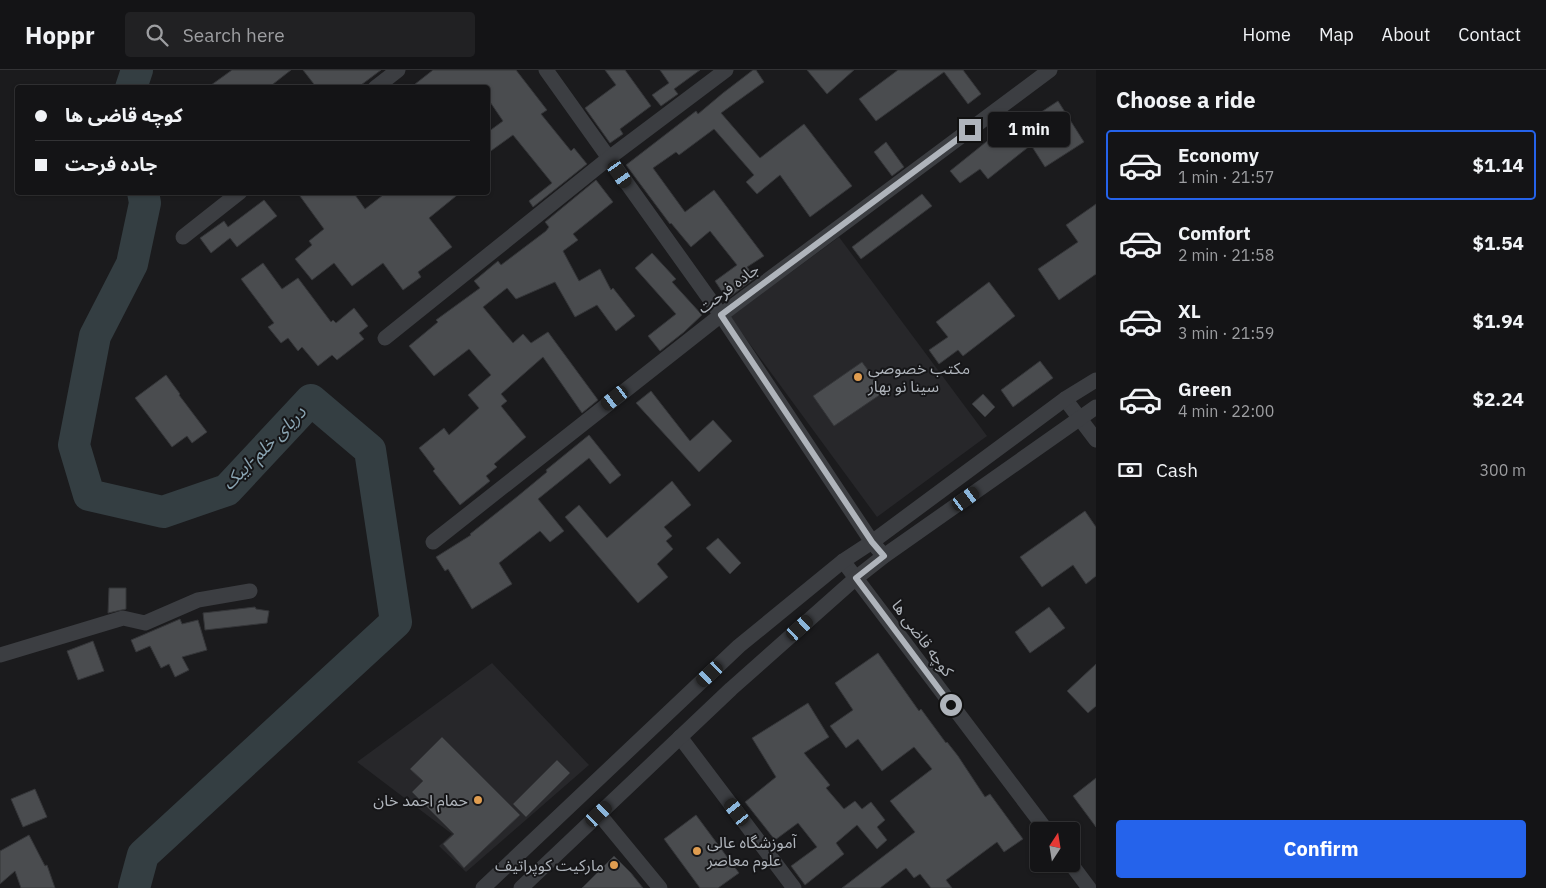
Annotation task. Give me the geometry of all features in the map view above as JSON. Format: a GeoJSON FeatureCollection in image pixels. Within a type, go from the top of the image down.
{"type":"FeatureCollection","features":[{"type":"Feature","properties":{"kind":"street"},"geometry":{"type":"LineString","coordinates":[[379,85],[398,70]]}},
{"type":"Feature","properties":{"kind":"street"},"geometry":{"type":"LineString","coordinates":[[546,70],[721,315],[872,542],[884,556]]}},
{"type":"Feature","properties":{"kind":"street"},"geometry":{"type":"LineString","coordinates":[[385,338],[609,158],[726,70]]}},
{"type":"Feature","properties":{"kind":"street","name":"جاده فرحت"},"geometry":{"type":"LineString","coordinates":[[433,542],[721,315],[1050,70]]}},
{"type":"Feature","properties":{"kind":"street"},"geometry":{"type":"LineString","coordinates":[[184,237],[236,195]]}},
{"type":"Feature","properties":{"kind":"street"},"geometry":{"type":"LineString","coordinates":[[483,888],[739,646],[843,561],[872,542],[1065,399],[1096,380]]}},
{"type":"Feature","properties":{"kind":"street"},"geometry":{"type":"LineString","coordinates":[[1065,399],[1096,440]]}},
{"type":"Feature","properties":{"kind":"street"},"geometry":{"type":"LineString","coordinates":[[521,888],[731,689],[856,578],[884,556],[1096,407]]}},
{"type":"Feature","properties":{"kind":"street","name":"کوچه قاضی ها"},"geometry":{"type":"LineString","coordinates":[[843,561],[1040,822]]}},
{"type":"Feature","properties":{"kind":"street"},"geometry":{"type":"LineString","coordinates":[[0,655],[123,618],[145,623],[198,600],[250,591]]}},
{"type":"Feature","properties":{"kind":"street"},"geometry":{"type":"LineString","coordinates":[[680,737],[794,888]]}},
{"type":"Feature","properties":{"kind":"street"},"geometry":{"type":"LineString","coordinates":[[599,814],[660,888]]}},
{"type":"Feature","properties":{"kind":"street"},"geometry":{"type":"LineString","coordinates":[[1077,872],[1090,888]]}},
{"type":"Feature","properties":{"kind":"shaded area","name":"مکتب خصوصی سینا نو بهار"},"geometry":{"type":"Polygon","coordinates":[[[839,237],[987,436],[877,517],[730,317],[839,237]]]}},
{"type":"Feature","properties":{"kind":"shaded area","name":"حمام احمد خان"},"geometry":{"type":"Polygon","coordinates":[[[492,663],[589,765],[466,872],[439,846],[452,834],[357,762],[492,663]]]}},
{"type":"Feature","properties":{"kind":"building"},"geometry":{"type":"Polygon","coordinates":[[[232,70],[291,70],[272,85],[211,85],[232,70]]]}},
{"type":"Feature","properties":{"kind":"building"},"geometry":{"type":"Polygon","coordinates":[[[303,70],[381,70],[361,85],[315,85],[303,70]]]}},
{"type":"Feature","properties":{"kind":"building"},"geometry":{"type":"Polygon","coordinates":[[[433,70],[516,70],[547,110],[541,114],[571,151],[574,148],[587,164],[533,207],[529,201],[552,183],[513,135],[490,152],[490,131],[503,121],[490,102],[490,85],[414,85],[433,70]]]}},
{"type":"Feature","properties":{"kind":"building"},"geometry":{"type":"Polygon","coordinates":[[[605,70],[625,70],[651,106],[620,129],[623,134],[610,143],[585,108],[616,85],[605,70]]]}},
{"type":"Feature","properties":{"kind":"building"},"geometry":{"type":"Polygon","coordinates":[[[660,70],[700,70],[674,89],[678,94],[661,106],[652,95],[669,83],[660,70]]]}},
{"type":"Feature","properties":{"kind":"building"},"geometry":{"type":"Polygon","coordinates":[[[753,70],[756,70],[764,82],[721,113],[760,158],[804,124],[852,186],[810,217],[780,175],[757,194],[746,182],[754,175],[714,129],[679,155],[676,152],[653,168],[685,212],[714,190],[764,256],[747,267],[755,278],[727,299],[715,281],[737,265],[710,231],[691,247],[670,224],[626,165],[696,111],[698,114],[753,70]]]}},
{"type":"Feature","properties":{"kind":"building"},"geometry":{"type":"Polygon","coordinates":[[[807,70],[854,70],[827,94],[807,70]]]}},
{"type":"Feature","properties":{"kind":"building"},"geometry":{"type":"Polygon","coordinates":[[[898,70],[963,70],[981,94],[968,104],[944,72],[876,121],[859,99],[898,70]]]}},
{"type":"Feature","properties":{"kind":"building"},"geometry":{"type":"Polygon","coordinates":[[[1058,101],[1084,142],[1045,167],[1031,145],[988,179],[980,169],[960,183],[950,171],[996,134],[1000,139],[1058,101]]]}},
{"type":"Feature","properties":{"kind":"building"},"geometry":{"type":"Polygon","coordinates":[[[886,142],[904,167],[892,176],[874,152],[886,142]]]}},
{"type":"Feature","properties":{"kind":"building"},"geometry":{"type":"Polygon","coordinates":[[[596,180],[613,202],[573,234],[578,240],[563,251],[579,281],[600,269],[611,290],[613,288],[635,316],[616,331],[597,305],[575,317],[555,282],[516,299],[507,288],[483,307],[513,343],[523,334],[531,343],[548,332],[598,400],[582,413],[543,357],[501,394],[507,401],[501,406],[526,437],[494,464],[497,467],[486,476],[490,481],[460,505],[433,471],[435,469],[419,448],[444,428],[449,435],[479,408],[468,395],[491,375],[469,349],[434,376],[409,346],[438,322],[436,320],[480,288],[474,281],[498,261],[501,265],[546,231],[549,227],[545,222],[596,180]]]}},
{"type":"Feature","properties":{"kind":"building"},"geometry":{"type":"Polygon","coordinates":[[[922,194],[932,206],[861,259],[852,247],[922,194]]]}},
{"type":"Feature","properties":{"kind":"building"},"geometry":{"type":"Polygon","coordinates":[[[299,195],[355,195],[365,209],[383,195],[457,195],[429,218],[452,247],[418,272],[421,277],[403,290],[383,263],[352,286],[334,263],[312,280],[295,259],[312,245],[309,241],[324,229],[299,195]]]}},
{"type":"Feature","properties":{"kind":"building"},"geometry":{"type":"Polygon","coordinates":[[[264,200],[277,216],[237,247],[230,238],[211,253],[200,238],[224,221],[228,227],[264,200]]]}},
{"type":"Feature","properties":{"kind":"building"},"geometry":{"type":"Polygon","coordinates":[[[1096,204],[1096,274],[1059,300],[1038,269],[1078,242],[1066,225],[1096,204]]]}},
{"type":"Feature","properties":{"kind":"building"},"geometry":{"type":"Polygon","coordinates":[[[652,253],[676,279],[672,282],[702,315],[660,351],[648,336],[676,314],[635,268],[652,253]]]}},
{"type":"Feature","properties":{"kind":"building"},"geometry":{"type":"Polygon","coordinates":[[[263,263],[282,289],[298,278],[331,322],[333,320],[336,323],[354,308],[368,326],[359,333],[364,339],[337,360],[332,355],[318,366],[302,347],[298,351],[288,338],[281,343],[268,327],[274,323],[241,279],[263,263]]]}},
{"type":"Feature","properties":{"kind":"building"},"geometry":{"type":"Polygon","coordinates":[[[989,282],[1015,316],[963,356],[958,350],[939,364],[929,350],[948,337],[936,322],[989,282]]]}},
{"type":"Feature","properties":{"kind":"building"},"geometry":{"type":"Polygon","coordinates":[[[1040,361],[1053,378],[1013,407],[1001,390],[1040,361]]]}},
{"type":"Feature","properties":{"kind":"building"},"geometry":{"type":"Polygon","coordinates":[[[862,362],[884,392],[834,426],[813,396],[862,362]]]}},
{"type":"Feature","properties":{"kind":"building"},"geometry":{"type":"Polygon","coordinates":[[[166,375],[207,432],[192,443],[187,436],[172,447],[135,398],[166,375]]]}},
{"type":"Feature","properties":{"kind":"building"},"geometry":{"type":"Polygon","coordinates":[[[651,391],[690,441],[713,420],[732,441],[699,472],[636,403],[651,391]]]}},
{"type":"Feature","properties":{"kind":"building"},"geometry":{"type":"Polygon","coordinates":[[[983,394],[995,407],[985,417],[972,404],[983,394]]]}},
{"type":"Feature","properties":{"kind":"building"},"geometry":{"type":"Polygon","coordinates":[[[589,435],[621,475],[610,484],[589,458],[538,499],[564,531],[550,542],[540,531],[499,563],[512,584],[472,609],[448,569],[445,571],[436,557],[471,535],[589,435]]]}},
{"type":"Feature","properties":{"kind":"building"},"geometry":{"type":"Polygon","coordinates":[[[672,481],[691,505],[664,527],[672,536],[666,541],[673,549],[657,564],[668,577],[638,603],[565,517],[579,505],[607,538],[672,481]]]}},
{"type":"Feature","properties":{"kind":"building"},"geometry":{"type":"Polygon","coordinates":[[[1085,511],[1096,527],[1096,576],[1086,584],[1073,565],[1042,587],[1020,557],[1085,511]]]}},
{"type":"Feature","properties":{"kind":"building"},"geometry":{"type":"Polygon","coordinates":[[[718,538],[741,563],[730,574],[706,548],[718,538]]]}},
{"type":"Feature","properties":{"kind":"building"},"geometry":{"type":"Polygon","coordinates":[[[109,588],[126,588],[126,609],[108,613],[109,588]]]}},
{"type":"Feature","properties":{"kind":"building"},"geometry":{"type":"Polygon","coordinates":[[[255,607],[256,609],[269,611],[267,623],[205,630],[203,613],[255,607]]]}},
{"type":"Feature","properties":{"kind":"building"},"geometry":{"type":"Polygon","coordinates":[[[1049,607],[1065,628],[1030,653],[1015,632],[1049,607]]]}},
{"type":"Feature","properties":{"kind":"building"},"geometry":{"type":"Polygon","coordinates":[[[180,619],[182,624],[198,620],[207,650],[182,657],[189,670],[175,677],[169,664],[161,668],[150,646],[136,652],[131,640],[180,619]]]}},
{"type":"Feature","properties":{"kind":"building"},"geometry":{"type":"Polygon","coordinates":[[[93,641],[104,671],[78,680],[67,651],[93,641]]]}},
{"type":"Feature","properties":{"kind":"building"},"geometry":{"type":"Polygon","coordinates":[[[878,653],[919,711],[921,709],[958,756],[985,797],[990,794],[1023,839],[1004,852],[997,842],[946,880],[952,888],[931,888],[920,874],[914,878],[906,868],[880,888],[842,888],[915,832],[890,801],[932,769],[914,747],[882,771],[858,739],[846,748],[830,726],[853,710],[835,683],[878,653]]]}},
{"type":"Feature","properties":{"kind":"building"},"geometry":{"type":"Polygon","coordinates":[[[1096,664],[1096,706],[1088,713],[1067,691],[1096,664]]]}},
{"type":"Feature","properties":{"kind":"building"},"geometry":{"type":"Polygon","coordinates":[[[808,703],[829,737],[804,753],[830,785],[826,788],[844,809],[855,801],[862,809],[871,802],[885,820],[877,827],[887,840],[877,849],[857,825],[836,843],[844,854],[805,885],[791,866],[817,847],[798,823],[775,840],[745,802],[776,777],[752,738],[808,703]]]}},
{"type":"Feature","properties":{"kind":"building"},"geometry":{"type":"Polygon","coordinates":[[[442,737],[520,815],[464,868],[443,844],[454,834],[412,792],[423,781],[410,769],[442,737]]]}},
{"type":"Feature","properties":{"kind":"building"},"geometry":{"type":"Polygon","coordinates":[[[557,760],[570,773],[526,817],[513,804],[557,760]]]}},
{"type":"Feature","properties":{"kind":"building"},"geometry":{"type":"Polygon","coordinates":[[[1096,778],[1096,827],[1073,796],[1096,778]]]}},
{"type":"Feature","properties":{"kind":"building"},"geometry":{"type":"Polygon","coordinates":[[[35,789],[47,817],[23,827],[11,799],[35,789]]]}},
{"type":"Feature","properties":{"kind":"building"},"geometry":{"type":"Polygon","coordinates":[[[696,815],[739,873],[718,888],[700,888],[664,839],[696,815]]]}},
{"type":"Feature","properties":{"kind":"building"},"geometry":{"type":"Polygon","coordinates":[[[29,835],[45,866],[47,865],[55,888],[21,888],[15,871],[0,884],[0,851],[29,835]]]}},
{"type":"Feature","properties":{"kind":"building","name":"مارکیت کوپراتیف"},"geometry":{"type":"Polygon","coordinates":[[[614,856],[643,888],[582,888],[614,856]]]}},
{"type":"Feature","properties":{"kind":"waterway","name":"دریای خلم-ایبک"},"geometry":{"type":"LineString","coordinates":[[132,85],[137,70]]}},
{"type":"Feature","properties":{"kind":"waterway","name":"دریای خلم-ایبک"},"geometry":{"type":"LineString","coordinates":[[134,888],[143,855],[396,622],[370,450],[311,400],[227,490],[163,512],[89,495],[74,445],[95,336],[132,264],[145,203],[144,195]]}},
{"type":"Feature","properties":{"kind":"place","name":"مکتب خصوصی سینا نو بهار"},"geometry":{"type":"Point","coordinates":[858,377]}},
{"type":"Feature","properties":{"kind":"place","name":"حمام احمد خان"},"geometry":{"type":"Point","coordinates":[478,800]}},
{"type":"Feature","properties":{"kind":"place","name":"آموزشگاه عالی علوم معاصر"},"geometry":{"type":"Point","coordinates":[697,851]}},
{"type":"Feature","properties":{"kind":"place","name":"مارکیت کوپراتیف"},"geometry":{"type":"Point","coordinates":[614,865]}},
{"type":"Feature","properties":{"kind":"route"},"geometry":{"type":"LineString","coordinates":[[951,705],[856,578],[884,556],[872,542],[721,315],[970,130]]}}]}
